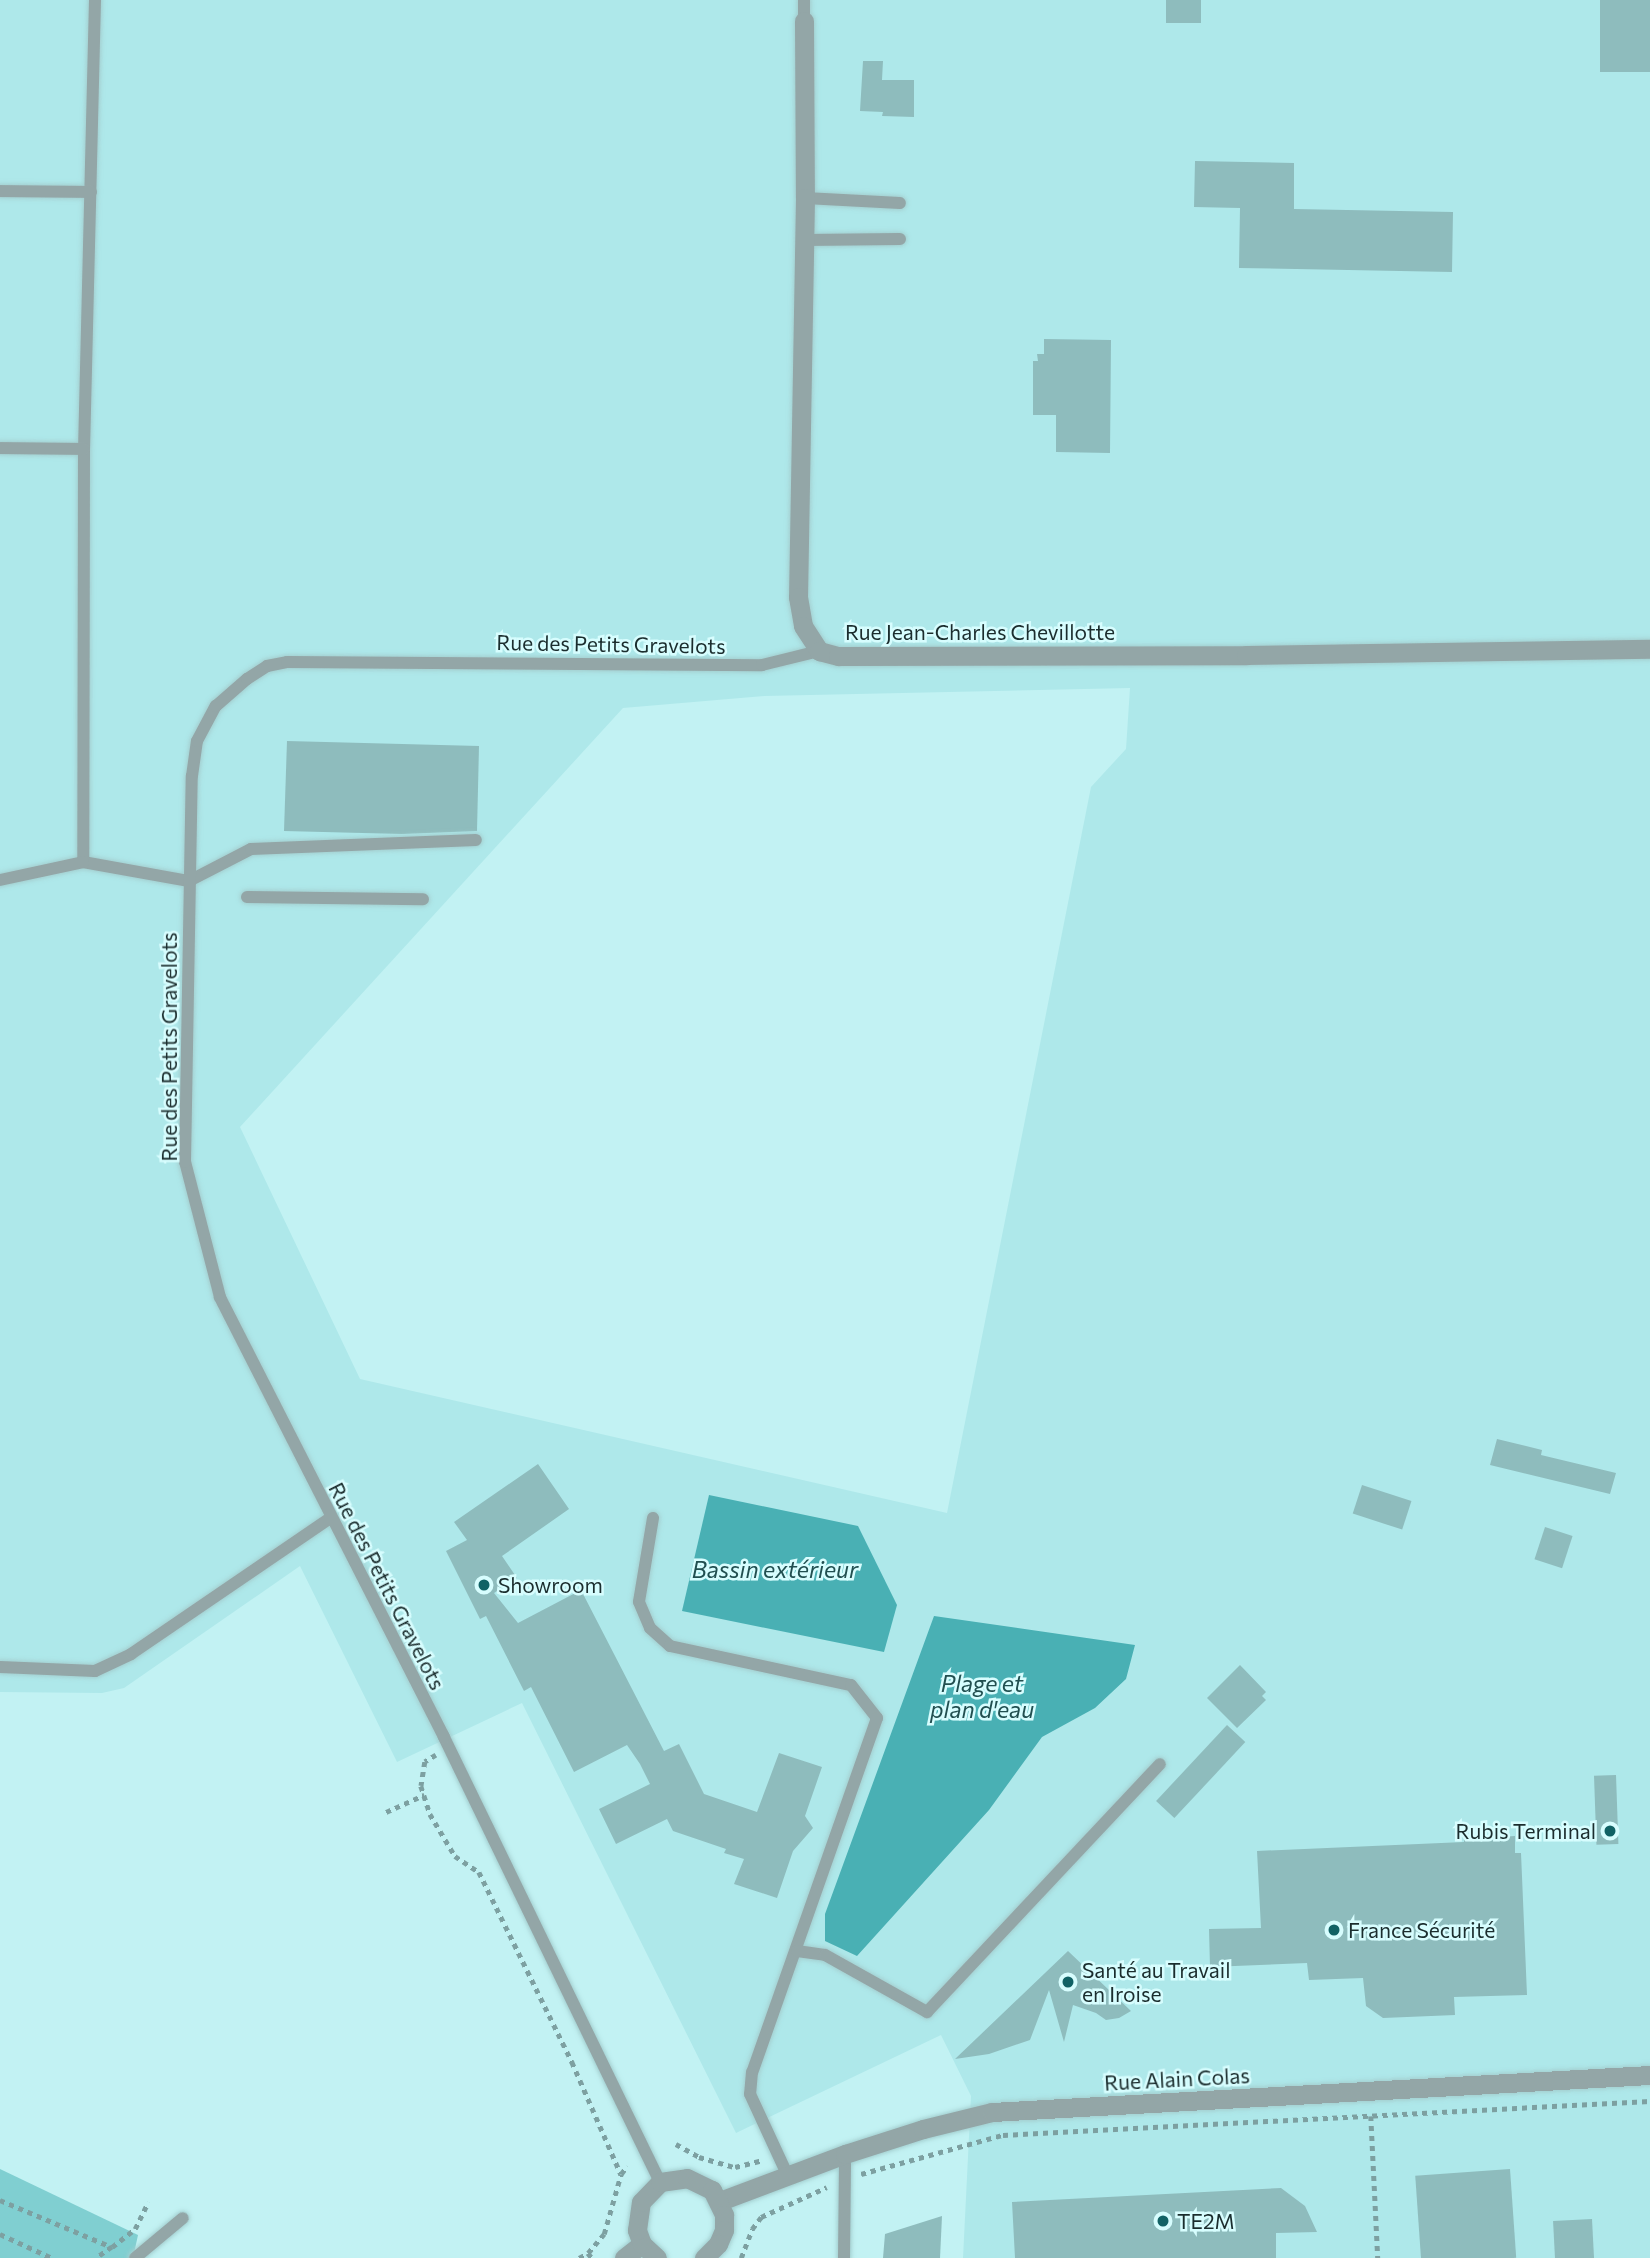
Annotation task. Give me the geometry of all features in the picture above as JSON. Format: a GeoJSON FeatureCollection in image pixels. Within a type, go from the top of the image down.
{"type":"FeatureCollection","features":[{"type":"Feature","properties":{"kind":"street","name":"Rue Jean-Charles Chevillotte"},"geometry":{"type":"LineString","coordinates":[[804,21],[805,198],[798,597],[803,626],[819,651],[838,656],[1246,655],[1650,649]]}},
{"type":"Feature","properties":{"kind":"street","name":"Rue Alain Colas"},"geometry":{"type":"LineString","coordinates":[[720,2201],[845,2154],[992,2112],[1650,2075]]}},
{"type":"Feature","properties":{"kind":"street"},"geometry":{"type":"LineString","coordinates":[[657,2258],[642,2244],[637,2216],[641,2202],[660,2182],[687,2178],[700,2182],[720,2201],[724,2215],[724,2230],[718,2244],[704,2258]]}},
{"type":"Feature","properties":{"kind":"street"},"geometry":{"type":"LineString","coordinates":[[624,2258],[642,2244]]}},
{"type":"Feature","properties":{"kind":"lane"},"geometry":{"type":"LineString","coordinates":[[83,862],[84,449],[95,0]]}},
{"type":"Feature","properties":{"kind":"lane"},"geometry":{"type":"LineString","coordinates":[[804,0],[804,21]]}},
{"type":"Feature","properties":{"kind":"lane"},"geometry":{"type":"LineString","coordinates":[[0,191],[91,192]]}},
{"type":"Feature","properties":{"kind":"lane"},"geometry":{"type":"LineString","coordinates":[[805,198],[900,203]]}},
{"type":"Feature","properties":{"kind":"lane"},"geometry":{"type":"LineString","coordinates":[[804,240],[900,239]]}},
{"type":"Feature","properties":{"kind":"lane"},"geometry":{"type":"LineString","coordinates":[[0,448],[84,449]]}},
{"type":"Feature","properties":{"kind":"lane","name":"Rue des Petits Gravelots"},"geometry":{"type":"LineString","coordinates":[[660,2182],[449,1748],[219,1297],[185,1162],[192,776],[197,741],[216,705],[229,692],[267,666],[297,660],[762,665],[819,651]]}},
{"type":"Feature","properties":{"kind":"lane"},"geometry":{"type":"LineString","coordinates":[[0,880],[83,862],[189,881],[251,849],[476,840]]}},
{"type":"Feature","properties":{"kind":"lane"},"geometry":{"type":"LineString","coordinates":[[247,897],[423,899]]}},
{"type":"Feature","properties":{"kind":"lane"},"geometry":{"type":"LineString","coordinates":[[0,1667],[95,1671],[131,1654],[330,1518]]}},
{"type":"Feature","properties":{"kind":"lane"},"geometry":{"type":"LineString","coordinates":[[653,1518],[639,1602],[650,1628],[670,1646],[851,1685],[877,1718],[797,1951],[752,2072],[750,2094],[787,2174]]}},
{"type":"Feature","properties":{"kind":"lane"},"geometry":{"type":"LineString","coordinates":[[797,1951],[825,1955],[928,2012],[1160,1764]]}},
{"type":"Feature","properties":{"kind":"lane"},"geometry":{"type":"LineString","coordinates":[[844,2258],[845,2154]]}},
{"type":"Feature","properties":{"kind":"lane"},"geometry":{"type":"LineString","coordinates":[[135,2258],[183,2218]]}},
{"type":"Feature","properties":{"kind":"path"},"geometry":{"type":"LineString","coordinates":[[449,1748],[425,1762],[421,1786],[424,1795],[443,1841],[455,1856],[479,1872],[572,2062],[621,2174]]}},
{"type":"Feature","properties":{"kind":"path"},"geometry":{"type":"LineString","coordinates":[[386,1812],[424,1795]]}},
{"type":"Feature","properties":{"kind":"path"},"geometry":{"type":"LineString","coordinates":[[1370,2091],[1378,2258]]}},
{"type":"Feature","properties":{"kind":"path"},"geometry":{"type":"LineString","coordinates":[[741,2258],[752,2229],[761,2217],[845,2179],[1003,2136],[1650,2101]]}},
{"type":"Feature","properties":{"kind":"path"},"geometry":{"type":"LineString","coordinates":[[579,2258],[590,2256],[604,2234],[621,2174],[627,2166]]}},
{"type":"Feature","properties":{"kind":"path"},"geometry":{"type":"LineString","coordinates":[[0,2200],[112,2247]]}},
{"type":"Feature","properties":{"kind":"path"},"geometry":{"type":"LineString","coordinates":[[98,2258],[135,2229],[148,2202]]}},
{"type":"Feature","properties":{"kind":"path"},"geometry":{"type":"LineString","coordinates":[[0,2234],[52,2258]]}},
{"type":"Feature","properties":{"kind":"shaded area"},"geometry":{"type":"Polygon","coordinates":[[[0,0],[1650,0],[1650,2258],[963,2258],[971,2096],[941,2035],[736,2133],[522,1703],[397,1762],[300,1566],[124,1688],[102,1693],[0,1692],[0,0]],[[1130,688],[764,696],[623,708],[240,1127],[360,1379],[947,1513],[1091,787],[1126,749],[1130,688]]]}},
{"type":"Feature","properties":{"kind":"shaded area"},"geometry":{"type":"Polygon","coordinates":[[[0,2169],[138,2235],[133,2258],[0,2258],[0,2169]]]}},
{"type":"Feature","properties":{"kind":"water","name":"Bassin extérieur"},"geometry":{"type":"Polygon","coordinates":[[[709,1495],[858,1526],[897,1605],[884,1652],[682,1611],[709,1495]]]}},
{"type":"Feature","properties":{"kind":"water","name":"Plage et plan d'eau"},"geometry":{"type":"Polygon","coordinates":[[[934,1616],[1135,1645],[1126,1679],[1095,1708],[1042,1737],[989,1810],[857,1956],[825,1941],[825,1914],[934,1616]]]}},
{"type":"Feature","properties":{"kind":"building"},"geometry":{"type":"Polygon","coordinates":[[[1166,0],[1201,0],[1201,23],[1166,23],[1166,0]]]}},
{"type":"Feature","properties":{"kind":"building"},"geometry":{"type":"Polygon","coordinates":[[[1600,0],[1650,0],[1650,72],[1600,72],[1600,0]]]}},
{"type":"Feature","properties":{"kind":"building"},"geometry":{"type":"Polygon","coordinates":[[[863,61],[883,61],[882,80],[914,80],[914,117],[882,116],[883,112],[860,111],[863,61]]]}},
{"type":"Feature","properties":{"kind":"building"},"geometry":{"type":"Polygon","coordinates":[[[1195,161],[1294,163],[1294,209],[1453,212],[1452,272],[1239,268],[1240,208],[1194,207],[1195,161]]]}},
{"type":"Feature","properties":{"kind":"building"},"geometry":{"type":"Polygon","coordinates":[[[1044,339],[1111,340],[1110,453],[1056,452],[1056,415],[1033,415],[1033,361],[1038,361],[1037,354],[1044,354],[1044,339]]]}},
{"type":"Feature","properties":{"kind":"building"},"geometry":{"type":"Polygon","coordinates":[[[287,741],[479,746],[477,831],[402,834],[284,831],[287,741]]]}},
{"type":"Feature","properties":{"kind":"building"},"geometry":{"type":"Polygon","coordinates":[[[1497,1439],[1542,1450],[1541,1455],[1616,1473],[1610,1494],[1490,1465],[1497,1439]]]}},
{"type":"Feature","properties":{"kind":"building"},"geometry":{"type":"Polygon","coordinates":[[[538,1464],[569,1509],[502,1556],[517,1578],[494,1593],[518,1623],[581,1590],[664,1751],[679,1744],[704,1794],[757,1812],[779,1753],[822,1767],[805,1816],[813,1828],[793,1851],[777,1898],[734,1884],[744,1859],[724,1853],[726,1849],[673,1831],[667,1819],[616,1844],[599,1809],[650,1784],[640,1764],[627,1745],[574,1772],[531,1687],[524,1691],[486,1616],[480,1619],[446,1551],[467,1540],[454,1522],[538,1464]]]}},
{"type":"Feature","properties":{"kind":"building"},"geometry":{"type":"Polygon","coordinates":[[[1362,1485],[1411,1501],[1402,1530],[1353,1514],[1362,1485]]]}},
{"type":"Feature","properties":{"kind":"building"},"geometry":{"type":"Polygon","coordinates":[[[1545,1527],[1573,1536],[1562,1568],[1534,1559],[1545,1527]]]}},
{"type":"Feature","properties":{"kind":"building"},"geometry":{"type":"Polygon","coordinates":[[[1240,1665],[1266,1692],[1262,1696],[1266,1700],[1237,1728],[1207,1698],[1240,1665]]]}},
{"type":"Feature","properties":{"kind":"building"},"geometry":{"type":"Polygon","coordinates":[[[1227,1725],[1245,1742],[1174,1818],[1156,1801],[1227,1725]]]}},
{"type":"Feature","properties":{"kind":"building"},"geometry":{"type":"Polygon","coordinates":[[[1616,1775],[1618,1844],[1596,1845],[1594,1776],[1616,1775]]]}},
{"type":"Feature","properties":{"kind":"building"},"geometry":{"type":"Polygon","coordinates":[[[1515,1836],[1515,1853],[1521,1853],[1527,1995],[1454,1997],[1455,2015],[1383,2018],[1366,2006],[1363,1978],[1309,1980],[1307,1963],[1210,1967],[1209,1929],[1261,1928],[1257,1851],[1464,1842],[1464,1839],[1515,1836]]]}},
{"type":"Feature","properties":{"kind":"building","name":"Santé au Travail en Iroise"},"geometry":{"type":"Polygon","coordinates":[[[1068,1951],[1131,2011],[1119,2018],[1106,2020],[1096,2013],[1073,2005],[1064,2042],[1049,1990],[1030,2040],[989,2054],[955,2059],[1068,1951]]]}},
{"type":"Feature","properties":{"kind":"building"},"geometry":{"type":"Polygon","coordinates":[[[1510,2169],[1516,2258],[1421,2258],[1415,2176],[1510,2169]]]}},
{"type":"Feature","properties":{"kind":"building","name":"TE2M"},"geometry":{"type":"Polygon","coordinates":[[[1281,2188],[1305,2206],[1317,2232],[1276,2233],[1276,2258],[1015,2258],[1012,2202],[1281,2188]]]}},
{"type":"Feature","properties":{"kind":"building"},"geometry":{"type":"Polygon","coordinates":[[[942,2216],[940,2258],[883,2258],[885,2234],[942,2216]]]}},
{"type":"Feature","properties":{"kind":"building"},"geometry":{"type":"Polygon","coordinates":[[[1592,2219],[1594,2258],[1555,2258],[1553,2221],[1592,2219]]]}},
{"type":"Feature","properties":{"kind":"place","name":"Showroom"},"geometry":{"type":"Point","coordinates":[484,1585]}},
{"type":"Feature","properties":{"kind":"place","name":"Rubis Terminal"},"geometry":{"type":"Point","coordinates":[1610,1831]}},
{"type":"Feature","properties":{"kind":"place","name":"France Sécurité"},"geometry":{"type":"Point","coordinates":[1334,1930]}},
{"type":"Feature","properties":{"kind":"place","name":"Santé au Travail en Iroise"},"geometry":{"type":"Point","coordinates":[1068,1982]}},
{"type":"Feature","properties":{"kind":"place","name":"TE2M"},"geometry":{"type":"Point","coordinates":[1163,2221]}}]}
